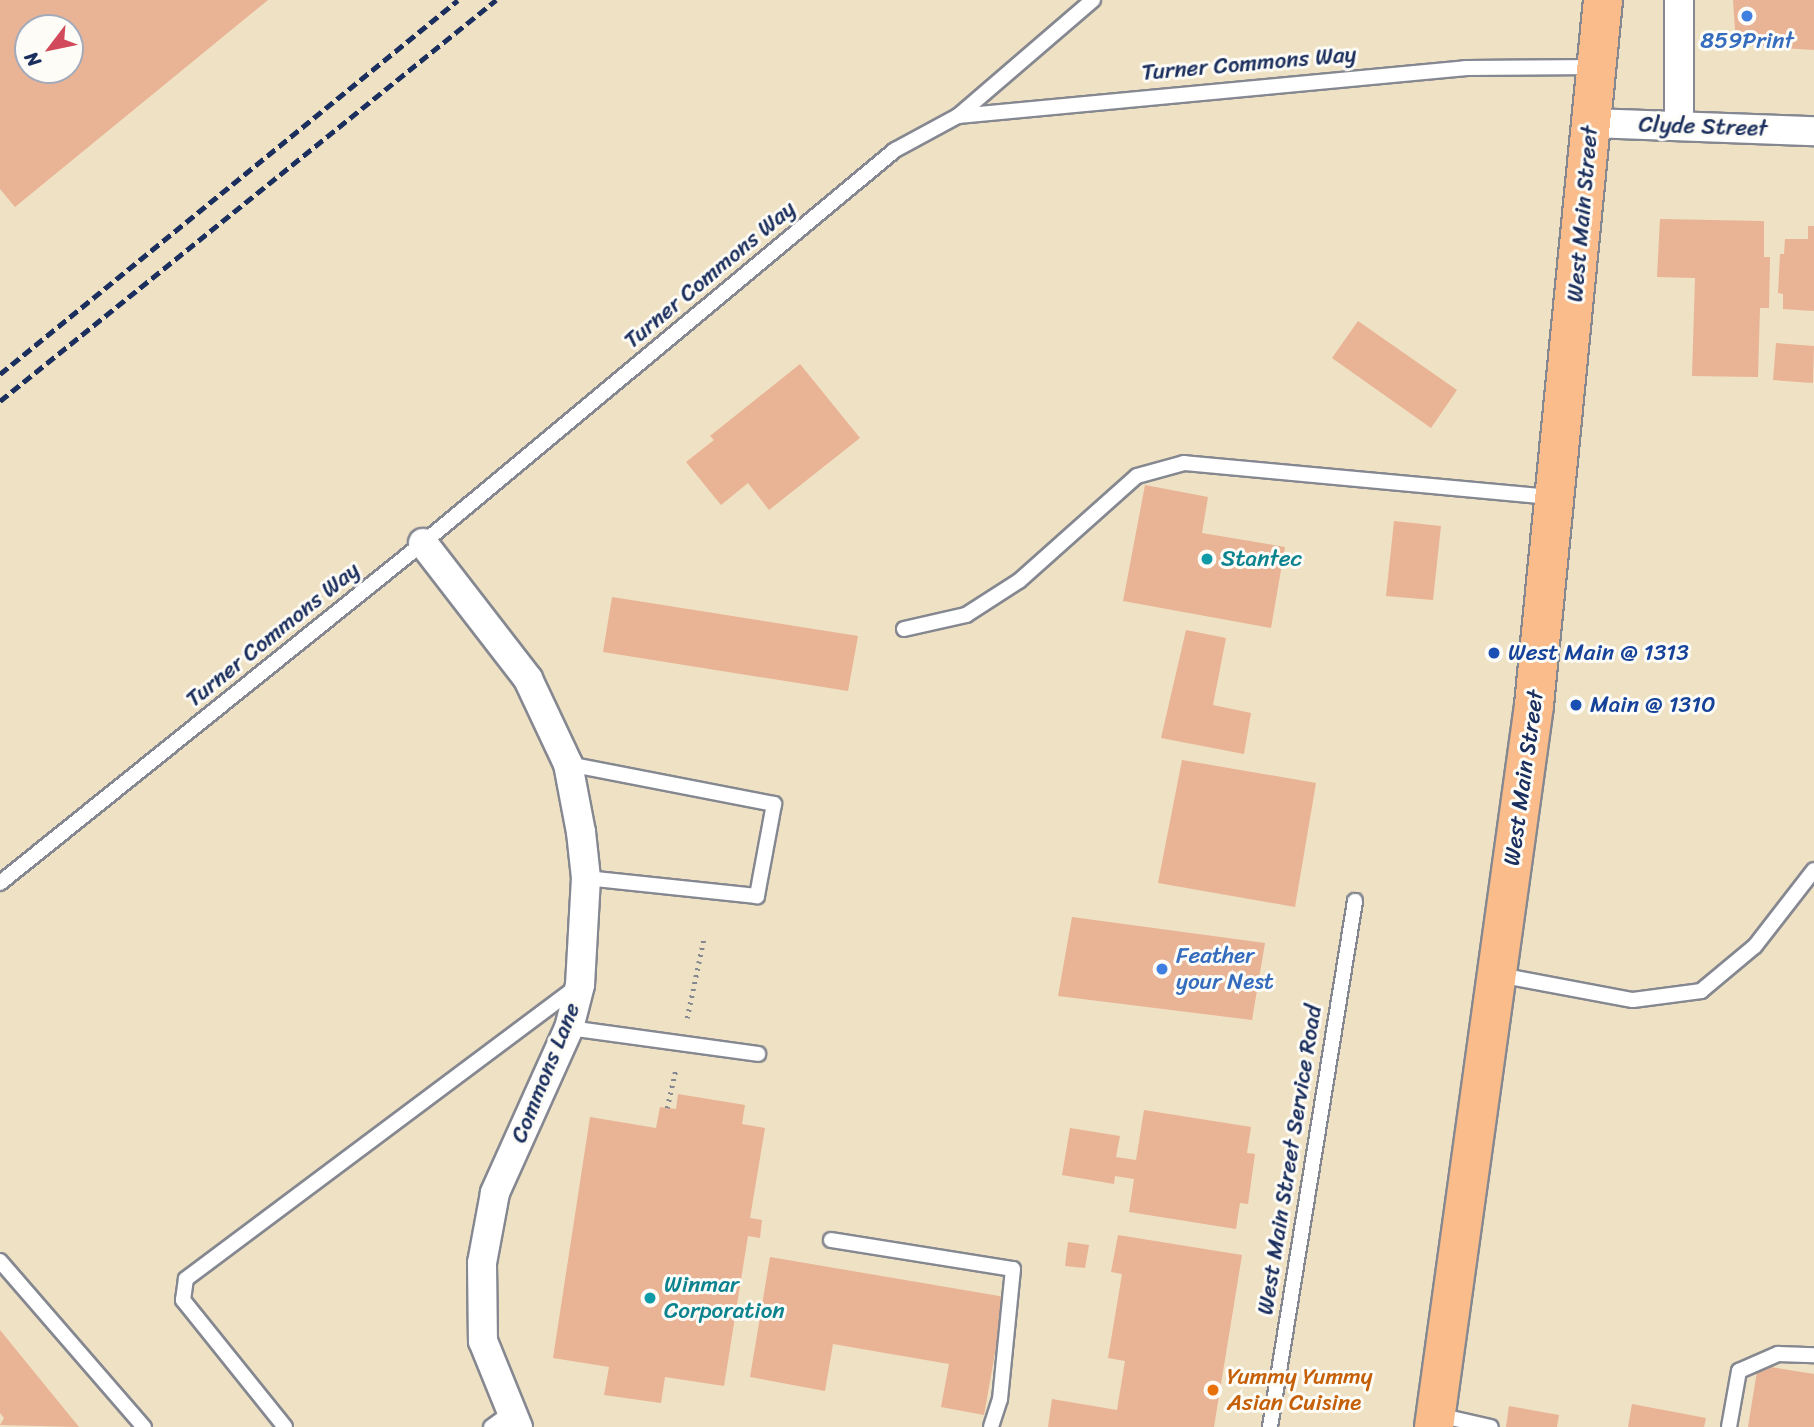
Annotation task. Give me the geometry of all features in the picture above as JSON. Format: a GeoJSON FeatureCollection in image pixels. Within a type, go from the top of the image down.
{"type":"FeatureCollection","features":[{"type":"Feature","properties":{"kind":"main road","name":"West Main Street"},"geometry":{"type":"LineString","coordinates":[[1435,1421],[1536,692],[1603,0]]}},
{"type":"Feature","properties":{"kind":"street"},"geometry":{"type":"LineString","coordinates":[[1679,0],[1679,126]]}},
{"type":"Feature","properties":{"kind":"street","name":"Clyde Street"},"geometry":{"type":"LineString","coordinates":[[1592,123],[1814,131]]}},
{"type":"Feature","properties":{"kind":"street","name":"Commons Lane"},"geometry":{"type":"LineString","coordinates":[[423,543],[528,680],[568,764],[586,878],[580,985],[569,1028],[495,1193],[482,1263],[483,1341],[506,1423]]}},
{"type":"Feature","properties":{"kind":"lane"},"geometry":{"type":"LineString","coordinates":[[958,116],[1093,0]]}},
{"type":"Feature","properties":{"kind":"lane","name":"Turner Commons Way"},"geometry":{"type":"LineString","coordinates":[[0,883],[423,543],[895,150],[958,116],[1467,68],[1597,66]]}},
{"type":"Feature","properties":{"kind":"lane"},"geometry":{"type":"LineString","coordinates":[[904,628],[966,615],[1019,582],[1137,476],[1184,463],[1556,498]]}},
{"type":"Feature","properties":{"kind":"lane"},"geometry":{"type":"LineString","coordinates":[[568,764],[774,804],[757,896],[586,878]]}},
{"type":"Feature","properties":{"kind":"lane"},"geometry":{"type":"LineString","coordinates":[[1497,974],[1633,1000],[1701,991],[1755,946],[1814,870]]}},
{"type":"Feature","properties":{"kind":"lane","name":"West Main Street Service Road"},"geometry":{"type":"LineString","coordinates":[[1270,1427],[1355,901]]}},
{"type":"Feature","properties":{"kind":"lane"},"geometry":{"type":"LineString","coordinates":[[285,1427],[183,1300],[186,1279],[580,985]]}},
{"type":"Feature","properties":{"kind":"lane"},"geometry":{"type":"LineString","coordinates":[[569,1028],[758,1054]]}},
{"type":"Feature","properties":{"kind":"lane"},"geometry":{"type":"LineString","coordinates":[[831,1240],[1013,1269],[1000,1399],[991,1427]]}},
{"type":"Feature","properties":{"kind":"lane"},"geometry":{"type":"LineString","coordinates":[[0,1261],[144,1427]]}},
{"type":"Feature","properties":{"kind":"lane"},"geometry":{"type":"LineString","coordinates":[[1729,1427],[1739,1371],[1778,1354],[1814,1355]]}},
{"type":"Feature","properties":{"kind":"lane"},"geometry":{"type":"LineString","coordinates":[[1435,1421],[1491,1427]]}},
{"type":"Feature","properties":{"kind":"path"},"geometry":{"type":"LineString","coordinates":[[692,1001],[704,937]]}},
{"type":"Feature","properties":{"kind":"building"},"geometry":{"type":"Polygon","coordinates":[[[0,0],[268,0],[15,207],[0,189],[0,0]]]}},
{"type":"Feature","properties":{"kind":"building"},"geometry":{"type":"Polygon","coordinates":[[[1733,0],[1814,0],[1814,50],[1736,45],[1733,0]]]}},
{"type":"Feature","properties":{"kind":"building"},"geometry":{"type":"Polygon","coordinates":[[[1660,219],[1764,221],[1764,257],[1770,257],[1769,308],[1760,308],[1758,377],[1692,376],[1695,278],[1657,277],[1660,219]]]}},
{"type":"Feature","properties":{"kind":"building"},"geometry":{"type":"Polygon","coordinates":[[[1808,226],[1814,226],[1814,311],[1783,309],[1783,294],[1778,293],[1780,254],[1784,254],[1785,239],[1808,239],[1808,226]]]}},
{"type":"Feature","properties":{"kind":"building"},"geometry":{"type":"Polygon","coordinates":[[[1358,321],[1457,390],[1431,428],[1332,358],[1358,321]]]}},
{"type":"Feature","properties":{"kind":"building"},"geometry":{"type":"Polygon","coordinates":[[[1776,343],[1814,346],[1813,383],[1773,380],[1776,343]]]}},
{"type":"Feature","properties":{"kind":"building"},"geometry":{"type":"Polygon","coordinates":[[[800,364],[860,438],[769,510],[748,483],[721,505],[686,462],[714,440],[710,436],[800,364]]]}},
{"type":"Feature","properties":{"kind":"building","name":"Stantec"},"geometry":{"type":"Polygon","coordinates":[[[1145,485],[1208,497],[1202,533],[1285,547],[1271,628],[1123,601],[1145,485]]]}},
{"type":"Feature","properties":{"kind":"building"},"geometry":{"type":"Polygon","coordinates":[[[1394,521],[1441,526],[1433,600],[1386,596],[1394,521]]]}},
{"type":"Feature","properties":{"kind":"building"},"geometry":{"type":"Polygon","coordinates":[[[612,597],[858,636],[848,691],[603,652],[612,597]]]}},
{"type":"Feature","properties":{"kind":"building"},"geometry":{"type":"Polygon","coordinates":[[[1186,630],[1226,638],[1213,705],[1251,713],[1244,754],[1161,738],[1186,630]]]}},
{"type":"Feature","properties":{"kind":"building"},"geometry":{"type":"Polygon","coordinates":[[[1182,760],[1316,783],[1295,907],[1158,883],[1182,760]]]}},
{"type":"Feature","properties":{"kind":"building","name":"Feather your Nest"},"geometry":{"type":"Polygon","coordinates":[[[1072,917],[1265,943],[1252,1020],[1058,996],[1072,917]]]}},
{"type":"Feature","properties":{"kind":"building","name":"Winmar Corporation"},"geometry":{"type":"Polygon","coordinates":[[[678,1094],[745,1105],[742,1124],[765,1128],[750,1218],[762,1220],[760,1238],[748,1236],[724,1386],[665,1377],[661,1403],[604,1395],[609,1367],[553,1358],[590,1117],[656,1128],[660,1107],[676,1109],[678,1094]]]}},
{"type":"Feature","properties":{"kind":"building"},"geometry":{"type":"Polygon","coordinates":[[[1144,1110],[1251,1127],[1247,1153],[1255,1154],[1248,1204],[1240,1203],[1236,1229],[1129,1212],[1134,1179],[1115,1176],[1114,1184],[1062,1175],[1070,1128],[1120,1136],[1116,1157],[1136,1160],[1144,1110]]]}},
{"type":"Feature","properties":{"kind":"building"},"geometry":{"type":"Polygon","coordinates":[[[1118,1235],[1242,1255],[1214,1427],[1048,1427],[1052,1399],[1117,1410],[1125,1361],[1108,1358],[1122,1274],[1111,1272],[1118,1235]]]}},
{"type":"Feature","properties":{"kind":"building"},"geometry":{"type":"Polygon","coordinates":[[[1068,1242],[1089,1245],[1085,1268],[1065,1266],[1068,1242]]]}},
{"type":"Feature","properties":{"kind":"building"},"geometry":{"type":"Polygon","coordinates":[[[770,1257],[1005,1297],[984,1415],[941,1407],[949,1364],[833,1344],[825,1391],[750,1377],[770,1257]]]}},
{"type":"Feature","properties":{"kind":"building"},"geometry":{"type":"Polygon","coordinates":[[[0,1330],[79,1427],[0,1425],[4,1418],[0,1413],[0,1330]]]}},
{"type":"Feature","properties":{"kind":"building"},"geometry":{"type":"Polygon","coordinates":[[[1758,1365],[1814,1374],[1814,1427],[1748,1427],[1758,1365]]]}},
{"type":"Feature","properties":{"kind":"building"},"geometry":{"type":"Polygon","coordinates":[[[1632,1404],[1706,1418],[1704,1427],[1628,1427],[1632,1404]]]}},
{"type":"Feature","properties":{"kind":"building"},"geometry":{"type":"Polygon","coordinates":[[[1509,1406],[1559,1415],[1557,1427],[1506,1427],[1509,1406]]]}},
{"type":"Feature","properties":{"kind":"railway"},"geometry":{"type":"LineString","coordinates":[[0,374],[458,0]]}},
{"type":"Feature","properties":{"kind":"railway"},"geometry":{"type":"LineString","coordinates":[[0,401],[496,0]]}},
{"type":"Feature","properties":{"kind":"place","name":"859Print"},"geometry":{"type":"Point","coordinates":[1747,16]}},
{"type":"Feature","properties":{"kind":"place","name":"Stantec"},"geometry":{"type":"Point","coordinates":[1207,559]}},
{"type":"Feature","properties":{"kind":"place","name":"West Main @ 1313"},"geometry":{"type":"Point","coordinates":[1494,653]}},
{"type":"Feature","properties":{"kind":"place","name":"Main @ 1310"},"geometry":{"type":"Point","coordinates":[1576,705]}},
{"type":"Feature","properties":{"kind":"place","name":"Feather your Nest"},"geometry":{"type":"Point","coordinates":[1162,969]}},
{"type":"Feature","properties":{"kind":"place","name":"Winmar Corporation"},"geometry":{"type":"Point","coordinates":[650,1298]}},
{"type":"Feature","properties":{"kind":"place","name":"Yummy Yummy Asian Cuisine"},"geometry":{"type":"Point","coordinates":[1213,1390]}}]}
